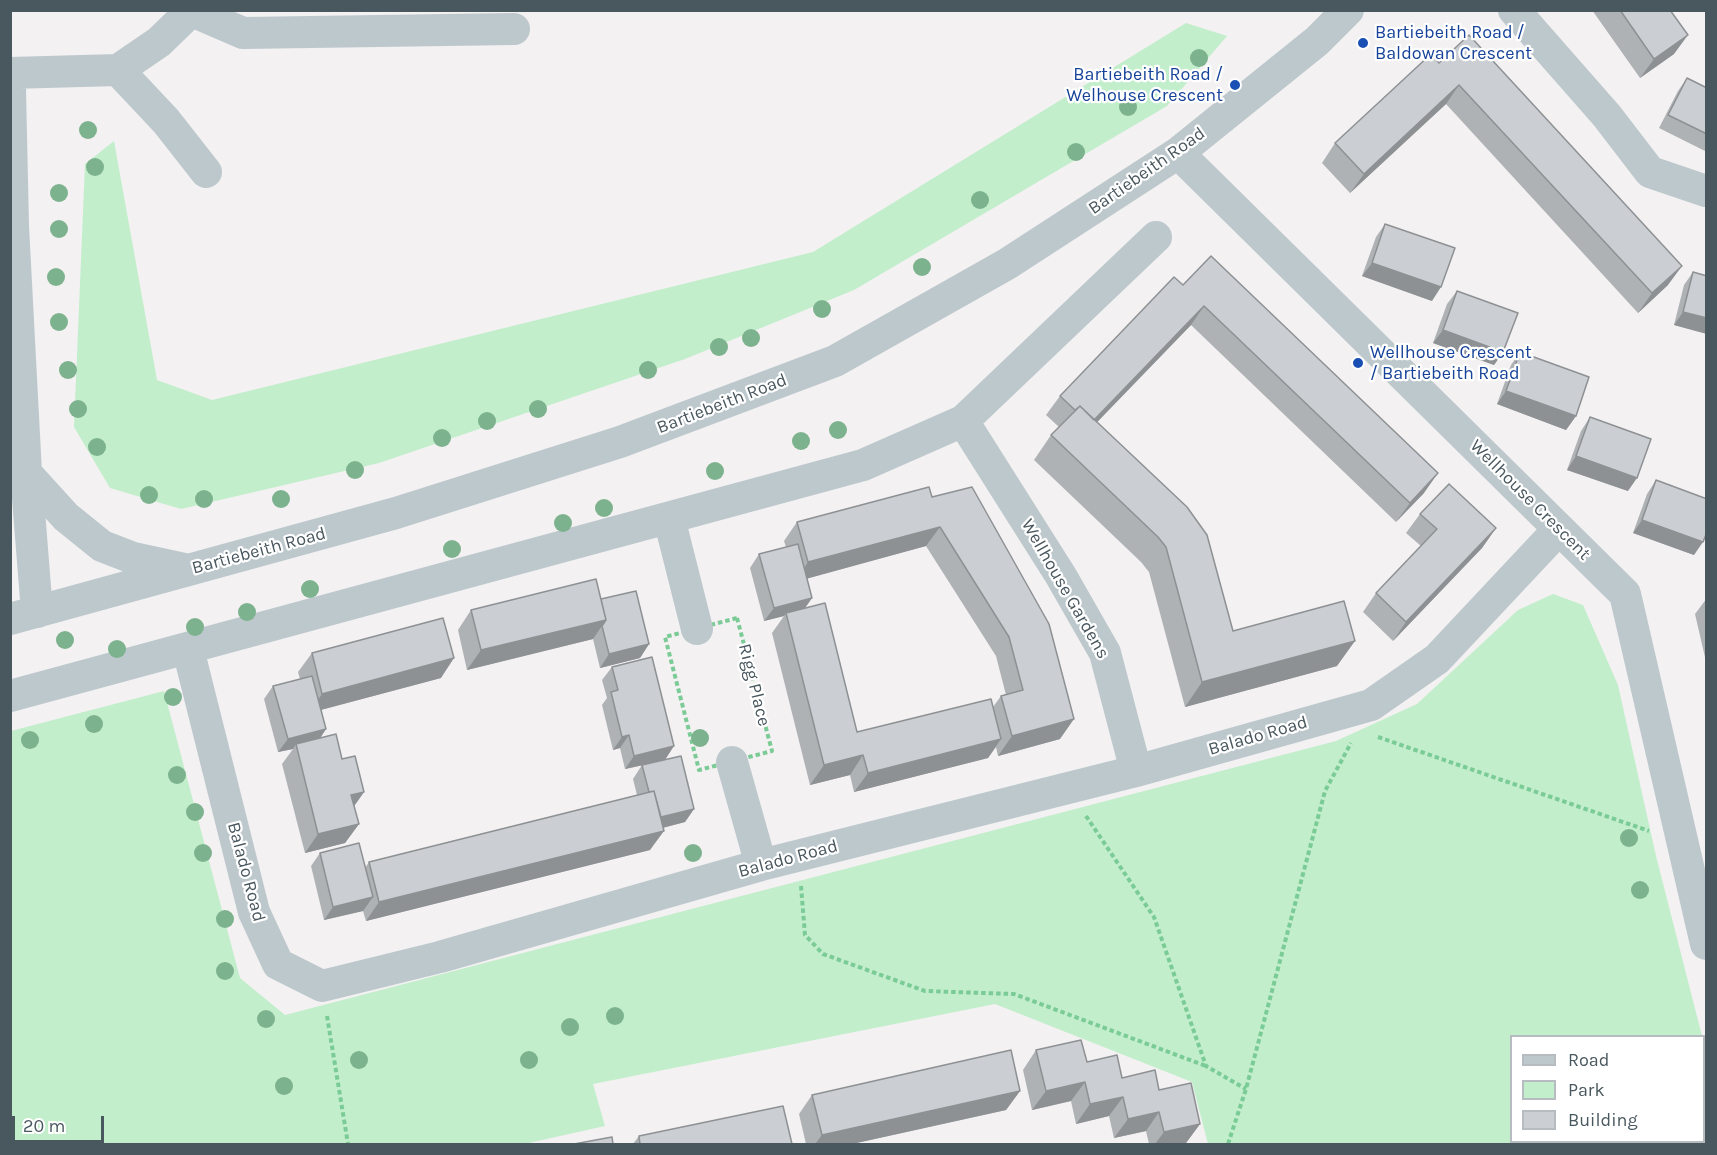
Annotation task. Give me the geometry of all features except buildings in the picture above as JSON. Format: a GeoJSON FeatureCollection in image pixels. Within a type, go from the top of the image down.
{"type":"FeatureCollection","features":[{"type":"Feature","properties":{"kind":"street","name":"Bartiebeith Road"},"geometry":{"type":"LineString","coordinates":[[24,616],[396,513],[620,442],[835,361],[1007,264],[1178,153],[1317,40],[1348,10]]}},
{"type":"Feature","properties":{"kind":"street"},"geometry":{"type":"LineString","coordinates":[[1514,10],[1607,116],[1650,172],[1707,191]]}},
{"type":"Feature","properties":{"kind":"street"},"geometry":{"type":"LineString","coordinates":[[10,73],[118,70],[159,42],[192,11],[243,33],[514,29]]}},
{"type":"Feature","properties":{"kind":"street"},"geometry":{"type":"LineString","coordinates":[[118,70],[166,121],[206,172]]}},
{"type":"Feature","properties":{"kind":"street"},"geometry":{"type":"LineString","coordinates":[[10,89],[12,226],[26,473],[24,616]]}},
{"type":"Feature","properties":{"kind":"street","name":"Wellhouse Crescent"},"geometry":{"type":"LineString","coordinates":[[1178,153],[1625,594],[1707,945]]}},
{"type":"Feature","properties":{"kind":"street"},"geometry":{"type":"LineString","coordinates":[[10,696],[863,465],[963,421],[1156,237]]}},
{"type":"Feature","properties":{"kind":"street","name":"Wellhouse Gardens"},"geometry":{"type":"LineString","coordinates":[[963,421],[1061,576],[1105,653],[1136,771]]}},
{"type":"Feature","properties":{"kind":"street"},"geometry":{"type":"LineString","coordinates":[[26,473],[66,517],[102,546],[133,558],[188,570]]}},
{"type":"Feature","properties":{"kind":"street"},"geometry":{"type":"LineString","coordinates":[[669,518],[698,629]]}},
{"type":"Feature","properties":{"kind":"street","name":"Balado Road"},"geometry":{"type":"LineString","coordinates":[[188,649],[254,912],[278,964],[322,986],[440,957],[761,865],[1136,771],[1364,717],[1437,659],[1558,529]]}},
{"type":"Feature","properties":{"kind":"street"},"geometry":{"type":"LineString","coordinates":[[732,762],[761,865]]}},
{"type":"Feature","properties":{"kind":"path","name":"Rigg Place"},"geometry":{"type":"LineString","coordinates":[[737,618],[772,752],[699,770],[665,637],[698,629],[737,618]]}},
{"type":"Feature","properties":{"kind":"path"},"geometry":{"type":"LineString","coordinates":[[1228,1144],[1246,1089],[1325,791],[1364,717],[1683,842]]}},
{"type":"Feature","properties":{"kind":"path"},"geometry":{"type":"LineString","coordinates":[[1067,788],[1154,917],[1206,1066]]}},
{"type":"Feature","properties":{"kind":"path"},"geometry":{"type":"LineString","coordinates":[[799,856],[805,935],[823,954],[925,991],[1014,994],[1206,1066],[1246,1089]]}},
{"type":"Feature","properties":{"kind":"path"},"geometry":{"type":"LineString","coordinates":[[322,986],[348,1144]]}},
{"type":"Feature","properties":{"kind":"green space"},"geometry":{"type":"Polygon","coordinates":[[[1186,23],[1227,36],[1167,106],[854,290],[685,359],[379,463],[181,509],[110,488],[74,427],[85,164],[114,141],[157,380],[212,400],[813,252],[1186,23]]]}},
{"type":"Feature","properties":{"kind":"green space"},"geometry":{"type":"Polygon","coordinates":[[[1553,594],[1583,605],[1618,685],[1656,856],[1702,1035],[1510,1035],[1510,1143],[1705,1143],[1705,1049],[1706,1144],[1208,1144],[1192,1082],[995,1004],[593,1084],[605,1126],[524,1144],[11,1144],[11,731],[164,691],[240,978],[285,1015],[1336,741],[1417,704],[1518,610],[1553,594]]]}},
{"type":"Feature","properties":{"kind":"place","name":"Bartiebeith Road / Baldowan Crescent"},"geometry":{"type":"Point","coordinates":[1363,43]}},
{"type":"Feature","properties":{"kind":"place","name":"Bartiebeith Road / Welhouse Crescent"},"geometry":{"type":"Point","coordinates":[1235,85]}},
{"type":"Feature","properties":{"kind":"place","name":"Wellhouse Crescent / Bartiebeith Road"},"geometry":{"type":"Point","coordinates":[1358,363]}}]}
